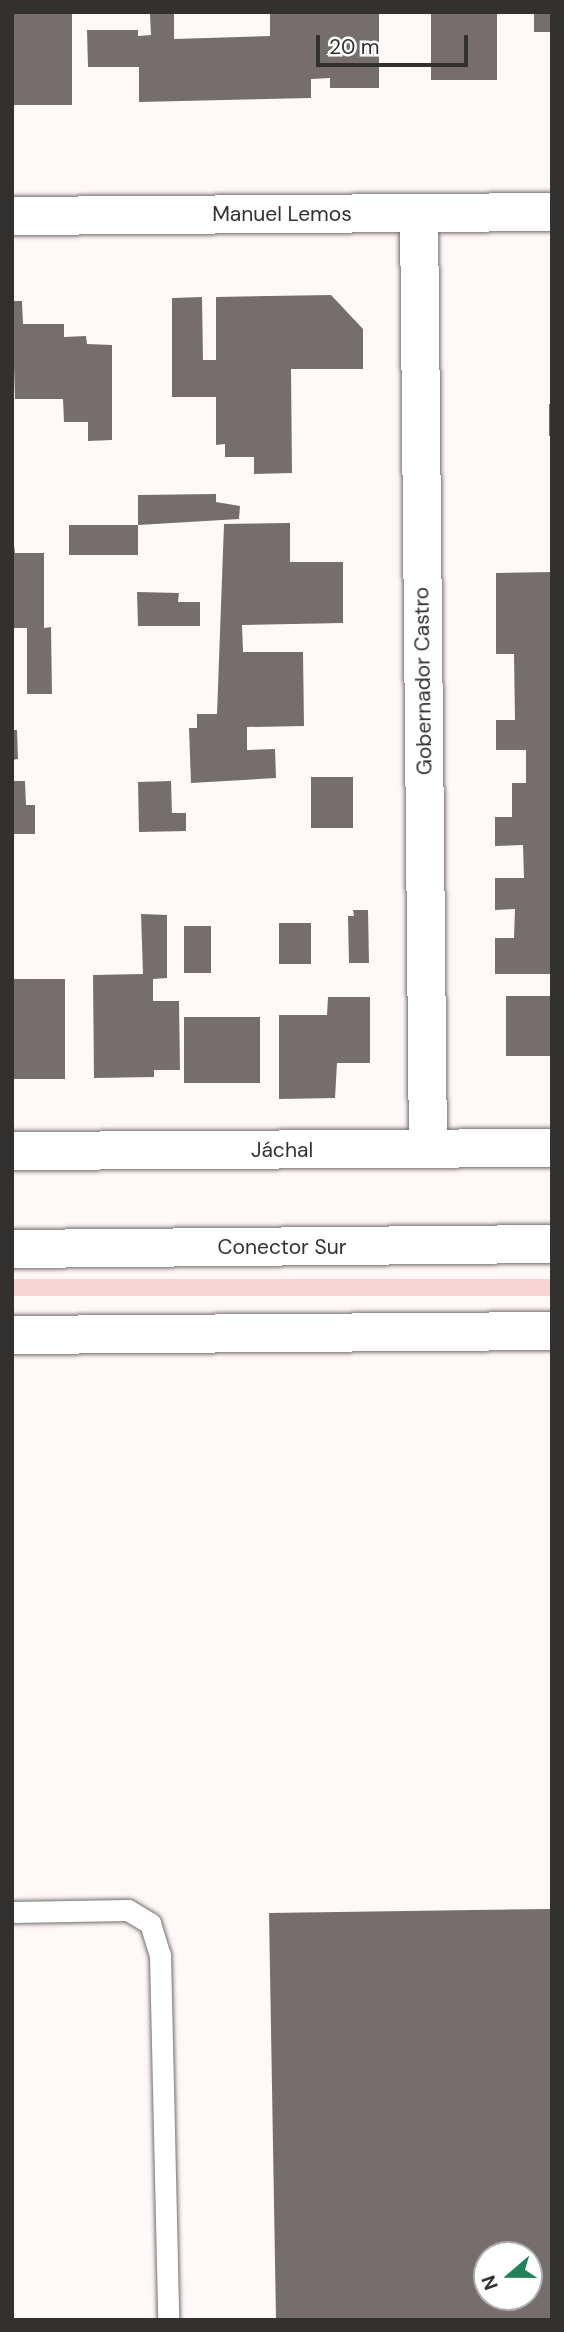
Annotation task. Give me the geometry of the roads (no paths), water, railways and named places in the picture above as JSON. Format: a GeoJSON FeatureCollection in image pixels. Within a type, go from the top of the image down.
{"type":"FeatureCollection","features":[{"type":"Feature","properties":{"kind":"street","name":"Manuel Lemos"},"geometry":{"type":"LineString","coordinates":[[12,216],[552,212]]}},
{"type":"Feature","properties":{"kind":"street","name":"Gobernador Castro"},"geometry":{"type":"LineString","coordinates":[[419,213],[428,1149]]}},
{"type":"Feature","properties":{"kind":"street","name":"Jáchal"},"geometry":{"type":"LineString","coordinates":[[12,1151],[552,1148]]}},
{"type":"Feature","properties":{"kind":"street","name":"Conector Sur"},"geometry":{"type":"LineString","coordinates":[[12,1249],[552,1244]]}},
{"type":"Feature","properties":{"kind":"street"},"geometry":{"type":"LineString","coordinates":[[12,1335],[552,1331]]}},
{"type":"Feature","properties":{"kind":"lane"},"geometry":{"type":"LineString","coordinates":[[12,1912],[128,1910],[150,1923],[160,1955],[169,2320]]}}]}
